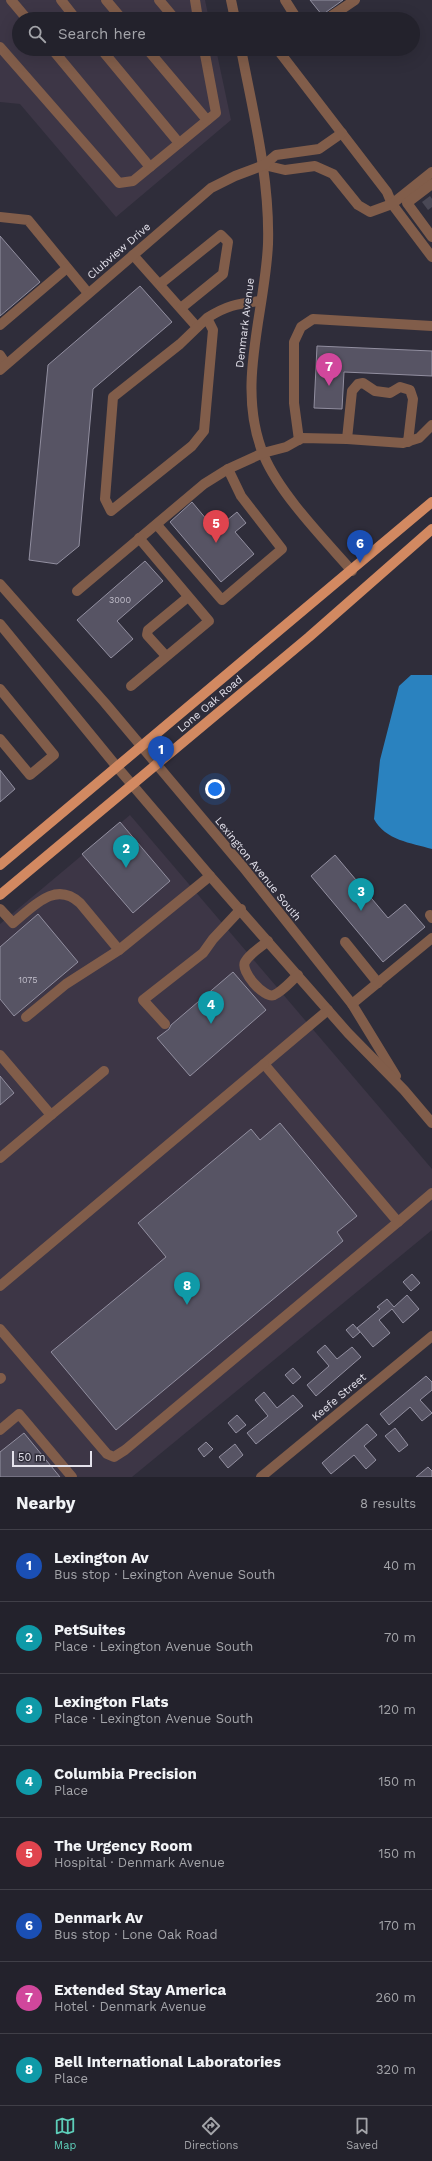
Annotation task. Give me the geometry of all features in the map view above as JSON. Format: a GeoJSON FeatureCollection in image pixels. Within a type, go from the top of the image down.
{"type":"FeatureCollection","features":[{"type":"Feature","properties":{"kind":"main road","name":"Lone Oak Road"},"geometry":{"type":"LineString","coordinates":[[0,865],[352,571],[432,502]]}},
{"type":"Feature","properties":{"kind":"main road","name":"Lone Oak Road"},"geometry":{"type":"LineString","coordinates":[[0,895],[309,637],[432,529]]}},
{"type":"Feature","properties":{"kind":"street"},"geometry":{"type":"LineString","coordinates":[[11,0],[21,12]]}},
{"type":"Feature","properties":{"kind":"street"},"geometry":{"type":"LineString","coordinates":[[61,0],[70,12]]}},
{"type":"Feature","properties":{"kind":"street"},"geometry":{"type":"LineString","coordinates":[[106,0],[116,12]]}},
{"type":"Feature","properties":{"kind":"street"},"geometry":{"type":"LineString","coordinates":[[159,0],[169,12]]}},
{"type":"Feature","properties":{"kind":"street"},"geometry":{"type":"LineString","coordinates":[[195,0],[197,12]]}},
{"type":"Feature","properties":{"kind":"street"},"geometry":{"type":"LineString","coordinates":[[231,0],[234,12]]}},
{"type":"Feature","properties":{"kind":"street"},"geometry":{"type":"LineString","coordinates":[[285,0],[293,12]]}},
{"type":"Feature","properties":{"kind":"street"},"geometry":{"type":"LineString","coordinates":[[337,12],[355,0]]}},
{"type":"Feature","properties":{"kind":"street"},"geometry":{"type":"LineString","coordinates":[[0,47],[119,183],[133,181],[216,113],[204,56]]}},
{"type":"Feature","properties":{"kind":"street"},"geometry":{"type":"LineString","coordinates":[[58,56],[150,167]]}},
{"type":"Feature","properties":{"kind":"street"},"geometry":{"type":"LineString","coordinates":[[107,56],[179,143]]}},
{"type":"Feature","properties":{"kind":"street"},"geometry":{"type":"LineString","coordinates":[[154,56],[208,120]]}},
{"type":"Feature","properties":{"kind":"street","name":"Denmark Avenue"},"geometry":{"type":"LineString","coordinates":[[242,56],[264,165],[268,244],[250,376],[254,426],[263,453],[279,484],[352,571]]}},
{"type":"Feature","properties":{"kind":"street"},"geometry":{"type":"LineString","coordinates":[[283,56],[387,192],[392,204],[432,257]]}},
{"type":"Feature","properties":{"kind":"street","name":"Clubview Drive"},"geometry":{"type":"LineString","coordinates":[[3,367],[211,188],[235,176],[264,165],[276,155],[319,149],[342,133]]}},
{"type":"Feature","properties":{"kind":"street"},"geometry":{"type":"LineString","coordinates":[[264,165],[284,170],[315,166],[332,174],[358,205],[370,212],[392,204],[432,172]]}},
{"type":"Feature","properties":{"kind":"street"},"geometry":{"type":"LineString","coordinates":[[432,184],[424,196],[407,203],[432,237]]}},
{"type":"Feature","properties":{"kind":"street"},"geometry":{"type":"LineString","coordinates":[[0,217],[28,220],[88,293]]}},
{"type":"Feature","properties":{"kind":"street"},"geometry":{"type":"LineString","coordinates":[[160,284],[221,235],[228,242],[223,274],[181,308]]}},
{"type":"Feature","properties":{"kind":"street"},"geometry":{"type":"LineString","coordinates":[[133,255],[197,327]]}},
{"type":"Feature","properties":{"kind":"street"},"geometry":{"type":"LineString","coordinates":[[0,325],[68,268]]}},
{"type":"Feature","properties":{"kind":"street"},"geometry":{"type":"LineString","coordinates":[[207,318],[213,330],[212,361],[204,431],[192,446],[111,511],[105,499],[114,397],[207,318],[222,308],[233,304],[260,301]]}},
{"type":"Feature","properties":{"kind":"street"},"geometry":{"type":"LineString","coordinates":[[299,440],[294,403],[294,342],[301,327],[314,319],[432,326]]}},
{"type":"Feature","properties":{"kind":"street"},"geometry":{"type":"LineString","coordinates":[[0,355],[3,367]]}},
{"type":"Feature","properties":{"kind":"street"},"geometry":{"type":"LineString","coordinates":[[348,438],[352,391],[358,384],[363,383],[375,392],[390,393],[400,387],[410,390],[413,398],[408,442]]}},
{"type":"Feature","properties":{"kind":"street"},"geometry":{"type":"LineString","coordinates":[[77,591],[204,484],[228,469],[263,453],[286,447],[302,438],[348,438],[408,442],[419,438],[432,425]]}},
{"type":"Feature","properties":{"kind":"street"},"geometry":{"type":"LineString","coordinates":[[157,525],[222,600],[282,549],[241,496],[228,469]]}},
{"type":"Feature","properties":{"kind":"street"},"geometry":{"type":"LineString","coordinates":[[131,686],[209,621],[139,538]]}},
{"type":"Feature","properties":{"kind":"street","name":"Lexington Avenue South"},"geometry":{"type":"LineString","coordinates":[[0,584],[142,747],[243,867],[352,1004],[404,1090]]}},
{"type":"Feature","properties":{"kind":"street"},"geometry":{"type":"LineString","coordinates":[[166,656],[147,635],[148,630],[188,597]]}},
{"type":"Feature","properties":{"kind":"street","name":"Lexington Avenue South"},"geometry":{"type":"LineString","coordinates":[[0,624],[117,767],[210,876],[241,909],[328,1010],[404,1090],[431,1121]]}},
{"type":"Feature","properties":{"kind":"street"},"geometry":{"type":"LineString","coordinates":[[0,689],[54,755],[30,775],[0,739]]}},
{"type":"Feature","properties":{"kind":"street"},"geometry":{"type":"LineString","coordinates":[[26,1017],[66,984],[119,950],[210,876]]}},
{"type":"Feature","properties":{"kind":"street"},"geometry":{"type":"LineString","coordinates":[[0,908],[13,923],[43,899],[58,893],[74,897],[119,950]]}},
{"type":"Feature","properties":{"kind":"street"},"geometry":{"type":"LineString","coordinates":[[165,1024],[144,1000],[203,953],[214,938],[241,909]]}},
{"type":"Feature","properties":{"kind":"street"},"geometry":{"type":"LineString","coordinates":[[352,1004],[432,938]]}},
{"type":"Feature","properties":{"kind":"street"},"geometry":{"type":"LineString","coordinates":[[268,941],[246,960],[244,965],[245,971],[263,992],[269,995],[275,995],[298,975]]}},
{"type":"Feature","properties":{"kind":"street"},"geometry":{"type":"LineString","coordinates":[[344,942],[378,983]]}},
{"type":"Feature","properties":{"kind":"street"},"geometry":{"type":"LineString","coordinates":[[0,1286],[328,1010]]}},
{"type":"Feature","properties":{"kind":"street"},"geometry":{"type":"LineString","coordinates":[[0,1055],[51,1115]]}},
{"type":"Feature","properties":{"kind":"street"},"geometry":{"type":"LineString","coordinates":[[264,1064],[398,1222]]}},
{"type":"Feature","properties":{"kind":"street"},"geometry":{"type":"LineString","coordinates":[[0,1158],[104,1071]]}},
{"type":"Feature","properties":{"kind":"street"},"geometry":{"type":"LineString","coordinates":[[0,1329],[107,1454],[114,1457],[125,1450],[432,1193]]}},
{"type":"Feature","properties":{"kind":"street","name":"Keefe Street"},"geometry":{"type":"LineString","coordinates":[[261,1477],[432,1336]]}},
{"type":"Feature","properties":{"kind":"street"},"geometry":{"type":"LineString","coordinates":[[0,1430],[19,1414],[72,1477]]}},
{"type":"Feature","properties":{"kind":"shaded area"},"geometry":{"type":"Polygon","coordinates":[[[0,0],[205,0],[208,12],[12,12],[12,56],[217,56],[231,120],[116,217],[20,104],[0,102],[0,0]]]}},
{"type":"Feature","properties":{"kind":"shaded area"},"geometry":{"type":"Polygon","coordinates":[[[130,815],[432,1169],[432,1230],[132,1477],[0,1477],[0,924],[130,815]]]}},
{"type":"Feature","properties":{"kind":"water"},"geometry":{"type":"Polygon","coordinates":[[[411,675],[432,675],[432,849],[399,840],[385,832],[374,819],[380,760],[399,686],[411,675]]]}},
{"type":"Feature","properties":{"kind":"building"},"geometry":{"type":"Polygon","coordinates":[[[310,0],[343,0],[326,12],[320,12],[310,0]]]}},
{"type":"Feature","properties":{"kind":"building"},"geometry":{"type":"Polygon","coordinates":[[[0,236],[40,282],[0,316],[0,236]]]}},
{"type":"Feature","properties":{"kind":"building"},"geometry":{"type":"Polygon","coordinates":[[[140,286],[172,322],[93,389],[79,546],[57,564],[29,560],[48,365],[140,286]]]}},
{"type":"Feature","properties":{"kind":"building"},"geometry":{"type":"Polygon","coordinates":[[[317,346],[432,351],[432,376],[344,372],[342,409],[314,408],[317,346]]]}},
{"type":"Feature","properties":{"kind":"building"},"geometry":{"type":"Polygon","coordinates":[[[192,502],[207,520],[217,511],[226,521],[237,512],[246,523],[235,532],[254,554],[221,582],[170,522],[192,502]]]}},
{"type":"Feature","properties":{"kind":"building"},"geometry":{"type":"Polygon","coordinates":[[[145,561],[163,581],[117,621],[133,639],[111,658],[77,620],[145,561]]]}},
{"type":"Feature","properties":{"kind":"building"},"geometry":{"type":"Polygon","coordinates":[[[0,770],[15,789],[0,802],[0,770]]]}},
{"type":"Feature","properties":{"kind":"building"},"geometry":{"type":"Polygon","coordinates":[[[120,822],[170,881],[133,913],[82,854],[120,822]]]}},
{"type":"Feature","properties":{"kind":"building"},"geometry":{"type":"Polygon","coordinates":[[[335,855],[388,918],[405,904],[425,927],[383,962],[311,876],[335,855]]]}},
{"type":"Feature","properties":{"kind":"building"},"geometry":{"type":"Polygon","coordinates":[[[38,914],[78,962],[14,1016],[0,999],[0,947],[38,914]]]}},
{"type":"Feature","properties":{"kind":"building"},"geometry":{"type":"Polygon","coordinates":[[[233,972],[266,1010],[190,1076],[157,1038],[233,972]]]}},
{"type":"Feature","properties":{"kind":"building"},"geometry":{"type":"Polygon","coordinates":[[[0,1076],[14,1093],[0,1105],[0,1076]]]}},
{"type":"Feature","properties":{"kind":"building"},"geometry":{"type":"Polygon","coordinates":[[[280,1123],[357,1216],[337,1232],[343,1241],[116,1430],[51,1352],[166,1257],[138,1223],[251,1129],[260,1140],[280,1123]]]}},
{"type":"Feature","properties":{"kind":"building"},"geometry":{"type":"Polygon","coordinates":[[[412,1274],[420,1283],[411,1291],[403,1282],[412,1274]]]}},
{"type":"Feature","properties":{"kind":"building"},"geometry":{"type":"Polygon","coordinates":[[[407,1295],[419,1309],[403,1323],[392,1309],[379,1320],[390,1333],[373,1347],[357,1328],[380,1309],[377,1307],[387,1299],[394,1307],[407,1295]]]}},
{"type":"Feature","properties":{"kind":"building"},"geometry":{"type":"Polygon","coordinates":[[[353,1324],[360,1332],[353,1338],[346,1330],[353,1324]]]}},
{"type":"Feature","properties":{"kind":"building"},"geometry":{"type":"Polygon","coordinates":[[[325,1345],[337,1359],[352,1347],[361,1357],[316,1396],[307,1385],[329,1366],[317,1352],[325,1345]]]}},
{"type":"Feature","properties":{"kind":"building"},"geometry":{"type":"Polygon","coordinates":[[[293,1368],[301,1377],[293,1384],[285,1375],[293,1368]]]}},
{"type":"Feature","properties":{"kind":"building"},"geometry":{"type":"Polygon","coordinates":[[[426,1376],[432,1382],[432,1390],[420,1400],[432,1413],[422,1421],[410,1407],[389,1425],[380,1414],[426,1376]]]}},
{"type":"Feature","properties":{"kind":"building"},"geometry":{"type":"Polygon","coordinates":[[[264,1392],[277,1408],[293,1395],[303,1406],[256,1444],[247,1433],[268,1416],[255,1400],[264,1392]]]}},
{"type":"Feature","properties":{"kind":"building"},"geometry":{"type":"Polygon","coordinates":[[[237,1415],[246,1425],[236,1433],[228,1423],[237,1415]]]}},
{"type":"Feature","properties":{"kind":"building"},"geometry":{"type":"Polygon","coordinates":[[[367,1424],[377,1435],[364,1446],[376,1460],[366,1469],[354,1455],[331,1474],[322,1463],[367,1424]]]}},
{"type":"Feature","properties":{"kind":"building"},"geometry":{"type":"Polygon","coordinates":[[[395,1428],[408,1445],[399,1452],[385,1436],[395,1428]]]}},
{"type":"Feature","properties":{"kind":"building"},"geometry":{"type":"Polygon","coordinates":[[[24,1433],[60,1477],[0,1477],[0,1452],[24,1433]]]}},
{"type":"Feature","properties":{"kind":"building"},"geometry":{"type":"Polygon","coordinates":[[[206,1442],[213,1449],[204,1457],[198,1449],[206,1442]]]}},
{"type":"Feature","properties":{"kind":"building"},"geometry":{"type":"Polygon","coordinates":[[[235,1444],[243,1455],[228,1468],[219,1457],[235,1444]]]}},
{"type":"Feature","properties":{"kind":"building"},"geometry":{"type":"Polygon","coordinates":[[[428,1467],[432,1471],[432,1477],[416,1477],[428,1467]]]}},
{"type":"Feature","properties":{"kind":"tunnel"},"geometry":{"type":"LineString","coordinates":[[426,199],[432,207]]}},
{"type":"Feature","properties":{"kind":"place","name":"Extended Stay America"},"geometry":{"type":"Point","coordinates":[329,386]}},
{"type":"Feature","properties":{"kind":"place","name":"The Urgency Room"},"geometry":{"type":"Point","coordinates":[216,543]}},
{"type":"Feature","properties":{"kind":"place","name":"Denmark Av"},"geometry":{"type":"Point","coordinates":[360,563]}},
{"type":"Feature","properties":{"kind":"place","name":"Lexington Av"},"geometry":{"type":"Point","coordinates":[161,769]}},
{"type":"Feature","properties":{"kind":"place","name":"PetSuites"},"geometry":{"type":"Point","coordinates":[126,868]}},
{"type":"Feature","properties":{"kind":"place","name":"Lexington Flats"},"geometry":{"type":"Point","coordinates":[361,911]}},
{"type":"Feature","properties":{"kind":"place","name":"Columbia Precision"},"geometry":{"type":"Point","coordinates":[211,1024]}},
{"type":"Feature","properties":{"kind":"place","name":"Bell International Laboratories"},"geometry":{"type":"Point","coordinates":[187,1305]}}]}
